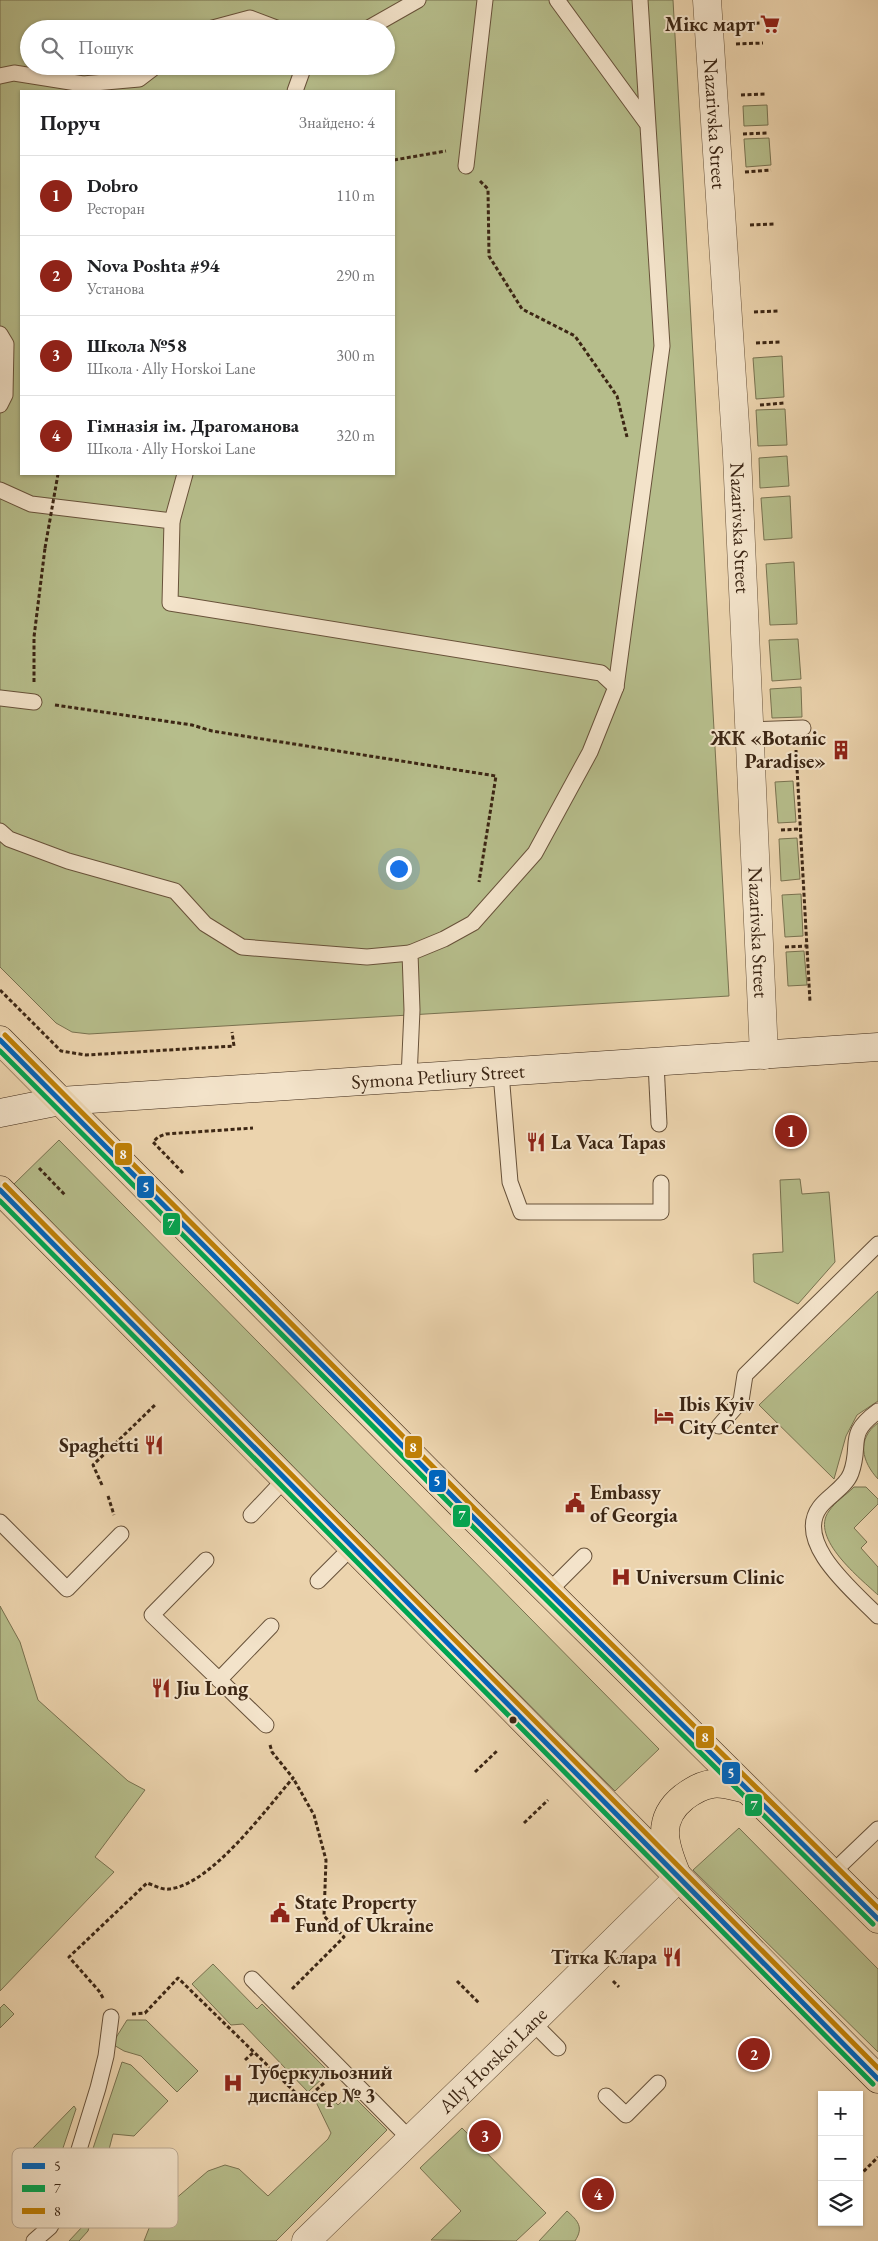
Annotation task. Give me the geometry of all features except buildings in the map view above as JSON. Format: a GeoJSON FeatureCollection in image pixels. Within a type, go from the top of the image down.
{"type":"FeatureCollection","features":[{"type":"Feature","properties":{"kind":"main road"},"geometry":{"type":"LineString","coordinates":[[0,1040],[548,1592],[878,1919]]}},
{"type":"Feature","properties":{"kind":"main road"},"geometry":{"type":"LineString","coordinates":[[0,1190],[286,1479],[351,1548],[878,2079]]}},
{"type":"Feature","properties":{"kind":"main road"},"geometry":{"type":"LineString","coordinates":[[678,1878],[664,1835],[667,1817],[673,1806],[693,1790],[712,1784],[746,1789]]}},
{"type":"Feature","properties":{"kind":"street","name":"Nazarivska Street"},"geometry":{"type":"LineString","coordinates":[[706,0],[737,455],[764,1055]]}},
{"type":"Feature","properties":{"kind":"street","name":"Symona Petliury Street"},"geometry":{"type":"LineString","coordinates":[[0,1113],[60,1101],[878,1047]]}},
{"type":"Feature","properties":{"kind":"street","name":"Ally Horskoi Lane"},"geometry":{"type":"LineString","coordinates":[[306,2241],[678,1878]]}},
{"type":"Feature","properties":{"kind":"lane"},"geometry":{"type":"LineString","coordinates":[[383,20],[418,0]]}},
{"type":"Feature","properties":{"kind":"lane"},"geometry":{"type":"LineString","coordinates":[[466,166],[485,0]]}},
{"type":"Feature","properties":{"kind":"lane"},"geometry":{"type":"LineString","coordinates":[[557,0],[646,122]]}},
{"type":"Feature","properties":{"kind":"lane"},"geometry":{"type":"LineString","coordinates":[[0,832],[9,839],[68,861],[175,891],[205,924],[242,947],[368,957],[410,953],[444,939],[473,923],[535,853],[590,752],[616,687],[662,346],[646,122],[640,0]]}},
{"type":"Feature","properties":{"kind":"lane"},"geometry":{"type":"LineString","coordinates":[[242,20],[250,18],[255,20]]}},
{"type":"Feature","properties":{"kind":"lane"},"geometry":{"type":"LineString","coordinates":[[0,76],[20,75]]}},
{"type":"Feature","properties":{"kind":"lane"},"geometry":{"type":"LineString","coordinates":[[21,75],[83,84],[139,85],[148,75]]}},
{"type":"Feature","properties":{"kind":"lane"},"geometry":{"type":"LineString","coordinates":[[296,90],[301,75]]}},
{"type":"Feature","properties":{"kind":"lane"},"geometry":{"type":"LineString","coordinates":[[0,405],[5,395],[9,341]]}},
{"type":"Feature","properties":{"kind":"lane"},"geometry":{"type":"LineString","coordinates":[[185,475],[172,521],[170,604],[601,672],[616,687]]}},
{"type":"Feature","properties":{"kind":"lane"},"geometry":{"type":"LineString","coordinates":[[0,490],[31,504],[172,521]]}},
{"type":"Feature","properties":{"kind":"lane"},"geometry":{"type":"LineString","coordinates":[[0,698],[34,702]]}},
{"type":"Feature","properties":{"kind":"lane"},"geometry":{"type":"LineString","coordinates":[[749,730],[799,728]]}},
{"type":"Feature","properties":{"kind":"lane"},"geometry":{"type":"LineString","coordinates":[[409,1078],[412,1010],[410,953]]}},
{"type":"Feature","properties":{"kind":"lane"},"geometry":{"type":"LineString","coordinates":[[656,1063],[659,1124]]}},
{"type":"Feature","properties":{"kind":"lane"},"geometry":{"type":"LineString","coordinates":[[501,1073],[510,1182],[521,1212],[661,1212],[661,1183]]}},
{"type":"Feature","properties":{"kind":"lane"},"geometry":{"type":"LineString","coordinates":[[719,1426],[741,1401],[745,1375],[878,1244]]}},
{"type":"Feature","properties":{"kind":"lane"},"geometry":{"type":"LineString","coordinates":[[878,1411],[864,1421],[855,1438],[854,1460],[850,1476],[819,1508],[813,1526],[818,1545],[828,1565],[878,1616]]}},
{"type":"Feature","properties":{"kind":"lane"},"geometry":{"type":"LineString","coordinates":[[251,1515],[286,1479]]}},
{"type":"Feature","properties":{"kind":"lane"},"geometry":{"type":"LineString","coordinates":[[0,1522],[67,1589],[120,1534]]}},
{"type":"Feature","properties":{"kind":"lane"},"geometry":{"type":"LineString","coordinates":[[318,1581],[351,1548]]}},
{"type":"Feature","properties":{"kind":"lane"},"geometry":{"type":"LineString","coordinates":[[548,1592],[584,1556]]}},
{"type":"Feature","properties":{"kind":"lane"},"geometry":{"type":"LineString","coordinates":[[206,1560],[152,1615],[266,1726]]}},
{"type":"Feature","properties":{"kind":"lane"},"geometry":{"type":"LineString","coordinates":[[220,1680],[271,1626]]}},
{"type":"Feature","properties":{"kind":"lane"},"geometry":{"type":"LineString","coordinates":[[832,1873],[878,1829]]}},
{"type":"Feature","properties":{"kind":"lane"},"geometry":{"type":"LineString","coordinates":[[252,1979],[410,2139]]}},
{"type":"Feature","properties":{"kind":"lane"},"geometry":{"type":"LineString","coordinates":[[80,2148],[106,2056],[111,2017]]}},
{"type":"Feature","properties":{"kind":"lane"},"geometry":{"type":"LineString","coordinates":[[532,2022],[558,2048]]}},
{"type":"Feature","properties":{"kind":"lane"},"geometry":{"type":"LineString","coordinates":[[606,2096],[626,2115],[658,2083]]}},
{"type":"Feature","properties":{"kind":"lane"},"geometry":{"type":"LineString","coordinates":[[34,2241],[49,2228]]}},
{"type":"Feature","properties":{"kind":"path"},"geometry":{"type":"LineString","coordinates":[[730,25],[762,23]]}},
{"type":"Feature","properties":{"kind":"path"},"geometry":{"type":"LineString","coordinates":[[731,45],[763,43]]}},
{"type":"Feature","properties":{"kind":"path"},"geometry":{"type":"LineString","coordinates":[[733,96],[766,94]]}},
{"type":"Feature","properties":{"kind":"path"},"geometry":{"type":"LineString","coordinates":[[735,134],[768,133]]}},
{"type":"Feature","properties":{"kind":"path"},"geometry":{"type":"LineString","coordinates":[[395,160],[450,151],[488,189],[489,256],[522,309],[574,336],[617,396],[628,444]]}},
{"type":"Feature","properties":{"kind":"path"},"geometry":{"type":"LineString","coordinates":[[737,172],[771,170]]}},
{"type":"Feature","properties":{"kind":"path"},"geometry":{"type":"LineString","coordinates":[[750,225],[774,224]]}},
{"type":"Feature","properties":{"kind":"path"},"geometry":{"type":"LineString","coordinates":[[745,312],[779,311]]}},
{"type":"Feature","properties":{"kind":"path"},"geometry":{"type":"LineString","coordinates":[[755,343],[781,342]]}},
{"type":"Feature","properties":{"kind":"path"},"geometry":{"type":"LineString","coordinates":[[758,405],[784,403]]}},
{"type":"Feature","properties":{"kind":"path"},"geometry":{"type":"LineString","coordinates":[[58,475],[45,548],[34,637],[34,702],[192,725],[232,735],[496,776],[473,923]]}},
{"type":"Feature","properties":{"kind":"path"},"geometry":{"type":"LineString","coordinates":[[799,728],[800,829],[810,1002]]}},
{"type":"Feature","properties":{"kind":"path"},"geometry":{"type":"LineString","coordinates":[[772,830],[800,829]]}},
{"type":"Feature","properties":{"kind":"path"},"geometry":{"type":"LineString","coordinates":[[777,947],[807,946]]}},
{"type":"Feature","properties":{"kind":"path"},"geometry":{"type":"LineString","coordinates":[[0,990],[61,1051],[74,1054],[86,1055],[234,1046],[232,1032]]}},
{"type":"Feature","properties":{"kind":"path"},"geometry":{"type":"LineString","coordinates":[[183,1173],[153,1142],[158,1137],[166,1134],[253,1128]]}},
{"type":"Feature","properties":{"kind":"path"},"geometry":{"type":"LineString","coordinates":[[39,1168],[65,1195]]}},
{"type":"Feature","properties":{"kind":"path"},"geometry":{"type":"LineString","coordinates":[[102,1485],[93,1465],[156,1404]]}},
{"type":"Feature","properties":{"kind":"path"},"geometry":{"type":"LineString","coordinates":[[266,1726],[272,1752],[293,1778],[314,1815],[326,1860],[324,1916],[344,1937],[276,2005]]}},
{"type":"Feature","properties":{"kind":"path"},"geometry":{"type":"LineString","coordinates":[[475,1772],[498,1750]]}},
{"type":"Feature","properties":{"kind":"path"},"geometry":{"type":"LineString","coordinates":[[293,1778],[224,1857],[188,1883],[168,1889],[147,1883],[69,1956],[99,1991],[111,2017],[145,2013],[178,1978],[304,2101],[313,2094]]}},
{"type":"Feature","properties":{"kind":"path"},"geometry":{"type":"LineString","coordinates":[[524,1823],[548,1800]]}},
{"type":"Feature","properties":{"kind":"path"},"geometry":{"type":"LineString","coordinates":[[457,1981],[478,2003]]}},
{"type":"Feature","properties":{"kind":"path"},"geometry":{"type":"LineString","coordinates":[[245,2060],[254,2052]]}},
{"type":"Feature","properties":{"kind":"path"},"geometry":{"type":"LineString","coordinates":[[863,2172],[878,2157]]}},
{"type":"Feature","properties":{"kind":"green space"},"geometry":{"type":"Polygon","coordinates":[[[0,0],[673,0],[729,996],[89,1034],[72,1032],[56,1023],[0,967],[0,0]]]}},
{"type":"Feature","properties":{"kind":"green space"},"geometry":{"type":"Polygon","coordinates":[[[767,105],[768,125],[744,126],[743,106],[767,105]]]}},
{"type":"Feature","properties":{"kind":"green space"},"geometry":{"type":"Polygon","coordinates":[[[769,138],[771,165],[746,167],[744,139],[769,138]]]}},
{"type":"Feature","properties":{"kind":"green space"},"geometry":{"type":"Polygon","coordinates":[[[782,356],[784,397],[756,399],[753,358],[782,356]]]}},
{"type":"Feature","properties":{"kind":"green space"},"geometry":{"type":"Polygon","coordinates":[[[785,409],[787,445],[758,446],[756,410],[785,409]]]}},
{"type":"Feature","properties":{"kind":"green space"},"geometry":{"type":"Polygon","coordinates":[[[787,456],[789,486],[760,488],[759,458],[787,456]]]}},
{"type":"Feature","properties":{"kind":"green space"},"geometry":{"type":"Polygon","coordinates":[[[790,496],[792,538],[764,540],[761,498],[790,496]]]}},
{"type":"Feature","properties":{"kind":"green space"},"geometry":{"type":"Polygon","coordinates":[[[794,562],[797,624],[770,625],[766,564],[794,562]]]}},
{"type":"Feature","properties":{"kind":"green space"},"geometry":{"type":"Polygon","coordinates":[[[798,639],[801,679],[772,681],[769,640],[798,639]]]}},
{"type":"Feature","properties":{"kind":"green space"},"geometry":{"type":"Polygon","coordinates":[[[801,687],[802,717],[772,718],[770,689],[801,687]]]}},
{"type":"Feature","properties":{"kind":"green space"},"geometry":{"type":"Polygon","coordinates":[[[793,781],[796,822],[778,823],[775,782],[793,781]]]}},
{"type":"Feature","properties":{"kind":"green space"},"geometry":{"type":"Polygon","coordinates":[[[797,838],[800,879],[781,881],[779,839],[797,838]]]}},
{"type":"Feature","properties":{"kind":"green space"},"geometry":{"type":"Polygon","coordinates":[[[801,894],[803,936],[785,937],[782,895],[801,894]]]}},
{"type":"Feature","properties":{"kind":"green space"},"geometry":{"type":"Polygon","coordinates":[[[804,951],[807,985],[788,986],[786,952],[804,951]]]}},
{"type":"Feature","properties":{"kind":"green space"},"geometry":{"type":"Polygon","coordinates":[[[59,1140],[659,1749],[615,1791],[13,1185],[59,1140]]]}},
{"type":"Feature","properties":{"kind":"green space"},"geometry":{"type":"Polygon","coordinates":[[[800,1179],[802,1194],[829,1192],[835,1262],[798,1304],[754,1282],[753,1254],[783,1252],[780,1180],[800,1179]]]}},
{"type":"Feature","properties":{"kind":"green space"},"geometry":{"type":"Polygon","coordinates":[[[878,1291],[878,1401],[857,1415],[846,1436],[834,1479],[759,1405],[878,1291]]]}},
{"type":"Feature","properties":{"kind":"green space"},"geometry":{"type":"Polygon","coordinates":[[[878,1423],[878,1479],[865,1458],[864,1443],[866,1436],[878,1423]]]}},
{"type":"Feature","properties":{"kind":"green space"},"geometry":{"type":"Polygon","coordinates":[[[854,1487],[866,1487],[878,1499],[878,1504],[854,1528],[867,1542],[861,1548],[878,1567],[878,1595],[850,1569],[831,1545],[826,1533],[825,1522],[829,1511],[854,1487]]]}},
{"type":"Feature","properties":{"kind":"green space"},"geometry":{"type":"Polygon","coordinates":[[[0,1606],[20,1642],[38,1700],[128,1781],[145,1790],[95,1857],[114,1872],[0,1991],[0,1606]]]}},
{"type":"Feature","properties":{"kind":"green space"},"geometry":{"type":"Polygon","coordinates":[[[739,1828],[878,1969],[878,2052],[693,1870],[739,1828]]]}},
{"type":"Feature","properties":{"kind":"green space"},"geometry":{"type":"Polygon","coordinates":[[[213,1964],[257,2009],[262,2004],[329,2072],[308,2092],[243,2024],[231,2025],[192,1984],[213,1964]]]}},
{"type":"Feature","properties":{"kind":"green space"},"geometry":{"type":"Polygon","coordinates":[[[4,2004],[14,2014],[0,2028],[0,2008],[4,2004]]]}},
{"type":"Feature","properties":{"kind":"green space"},"geometry":{"type":"Polygon","coordinates":[[[127,2020],[146,2020],[198,2071],[177,2092],[141,2056],[124,2051],[112,2044],[127,2020]]]}},
{"type":"Feature","properties":{"kind":"green space"},"geometry":{"type":"Polygon","coordinates":[[[122,2062],[131,2065],[168,2101],[134,2136],[113,2134],[109,2148],[93,2148],[122,2062]]]}},
{"type":"Feature","properties":{"kind":"green space"},"geometry":{"type":"Polygon","coordinates":[[[325,2091],[338,2105],[350,2093],[387,2130],[276,2241],[144,2241],[149,2228],[178,2228],[178,2197],[208,2171],[225,2165],[239,2169],[268,2196],[328,2139],[331,2133],[315,2100],[325,2091]]]}},
{"type":"Feature","properties":{"kind":"green space"},"geometry":{"type":"Polygon","coordinates":[[[74,2106],[76,2109],[63,2148],[33,2148],[74,2106]]]}},
{"type":"Feature","properties":{"kind":"green space"},"geometry":{"type":"Polygon","coordinates":[[[462,2128],[546,2213],[516,2241],[431,2240],[461,2211],[420,2168],[462,2128]]]}},
{"type":"Feature","properties":{"kind":"green space"},"geometry":{"type":"Polygon","coordinates":[[[567,2211],[578,2224],[579,2232],[575,2241],[539,2241],[567,2211]]]}},
{"type":"Feature","properties":{"kind":"green space"},"geometry":{"type":"Polygon","coordinates":[[[81,2228],[89,2228],[79,2241],[69,2241],[81,2228]]]}},
{"type":"Feature","properties":{"kind":"transit line","name":"8"},"geometry":{"type":"LineString","coordinates":[[5,1035],[472,1506],[878,1908]]}},
{"type":"Feature","properties":{"kind":"transit line","name":"5"},"geometry":{"type":"LineString","coordinates":[[0,1040],[467,1511],[878,1919]]}},
{"type":"Feature","properties":{"kind":"transit line","name":"7"},"geometry":{"type":"LineString","coordinates":[[0,1051],[462,1516],[873,1924]]}},
{"type":"Feature","properties":{"kind":"transit line","name":"8"},"geometry":{"type":"LineString","coordinates":[[5,1185],[878,2068]]}},
{"type":"Feature","properties":{"kind":"transit line","name":"5"},"geometry":{"type":"LineString","coordinates":[[0,1190],[878,2079]]}},
{"type":"Feature","properties":{"kind":"transit line","name":"7"},"geometry":{"type":"LineString","coordinates":[[0,1201],[873,2084]]}},
{"type":"Feature","properties":{"kind":"place","name":"Мікс март"},"geometry":{"type":"Point","coordinates":[770,24]}},
{"type":"Feature","properties":{"kind":"place","name":"ЖК «Botanic Paradise»"},"geometry":{"type":"Point","coordinates":[841,750]}},
{"type":"Feature","properties":{"kind":"place","name":"Dobro"},"geometry":{"type":"Point","coordinates":[791,1131]}},
{"type":"Feature","properties":{"kind":"place","name":"La Vaca Tapas"},"geometry":{"type":"Point","coordinates":[536,1142]}},
{"type":"Feature","properties":{"kind":"place","name":"Ibis Kyiv City Center"},"geometry":{"type":"Point","coordinates":[664,1416]}},
{"type":"Feature","properties":{"kind":"place","name":"Spaghetti"},"geometry":{"type":"Point","coordinates":[154,1445]}},
{"type":"Feature","properties":{"kind":"place","name":"Embassy of Georgia"},"geometry":{"type":"Point","coordinates":[575,1503]}},
{"type":"Feature","properties":{"kind":"place","name":"Universum Clinic"},"geometry":{"type":"Point","coordinates":[621,1577]}},
{"type":"Feature","properties":{"kind":"place","name":"Jiu Long"},"geometry":{"type":"Point","coordinates":[161,1688]}},
{"type":"Feature","properties":{"kind":"place","name":"State Property Fund of Ukraine"},"geometry":{"type":"Point","coordinates":[280,1913]}},
{"type":"Feature","properties":{"kind":"place","name":"Тітка Клара"},"geometry":{"type":"Point","coordinates":[672,1957]}},
{"type":"Feature","properties":{"kind":"place","name":"Nova Poshta #94"},"geometry":{"type":"Point","coordinates":[754,2054]}},
{"type":"Feature","properties":{"kind":"place","name":"Туберкульозний диспансер № 3"},"geometry":{"type":"Point","coordinates":[233,2083]}},
{"type":"Feature","properties":{"kind":"place","name":"Школа №58"},"geometry":{"type":"Point","coordinates":[485,2136]}},
{"type":"Feature","properties":{"kind":"place","name":"Гімназія ім. Драгоманова"},"geometry":{"type":"Point","coordinates":[598,2194]}}]}
